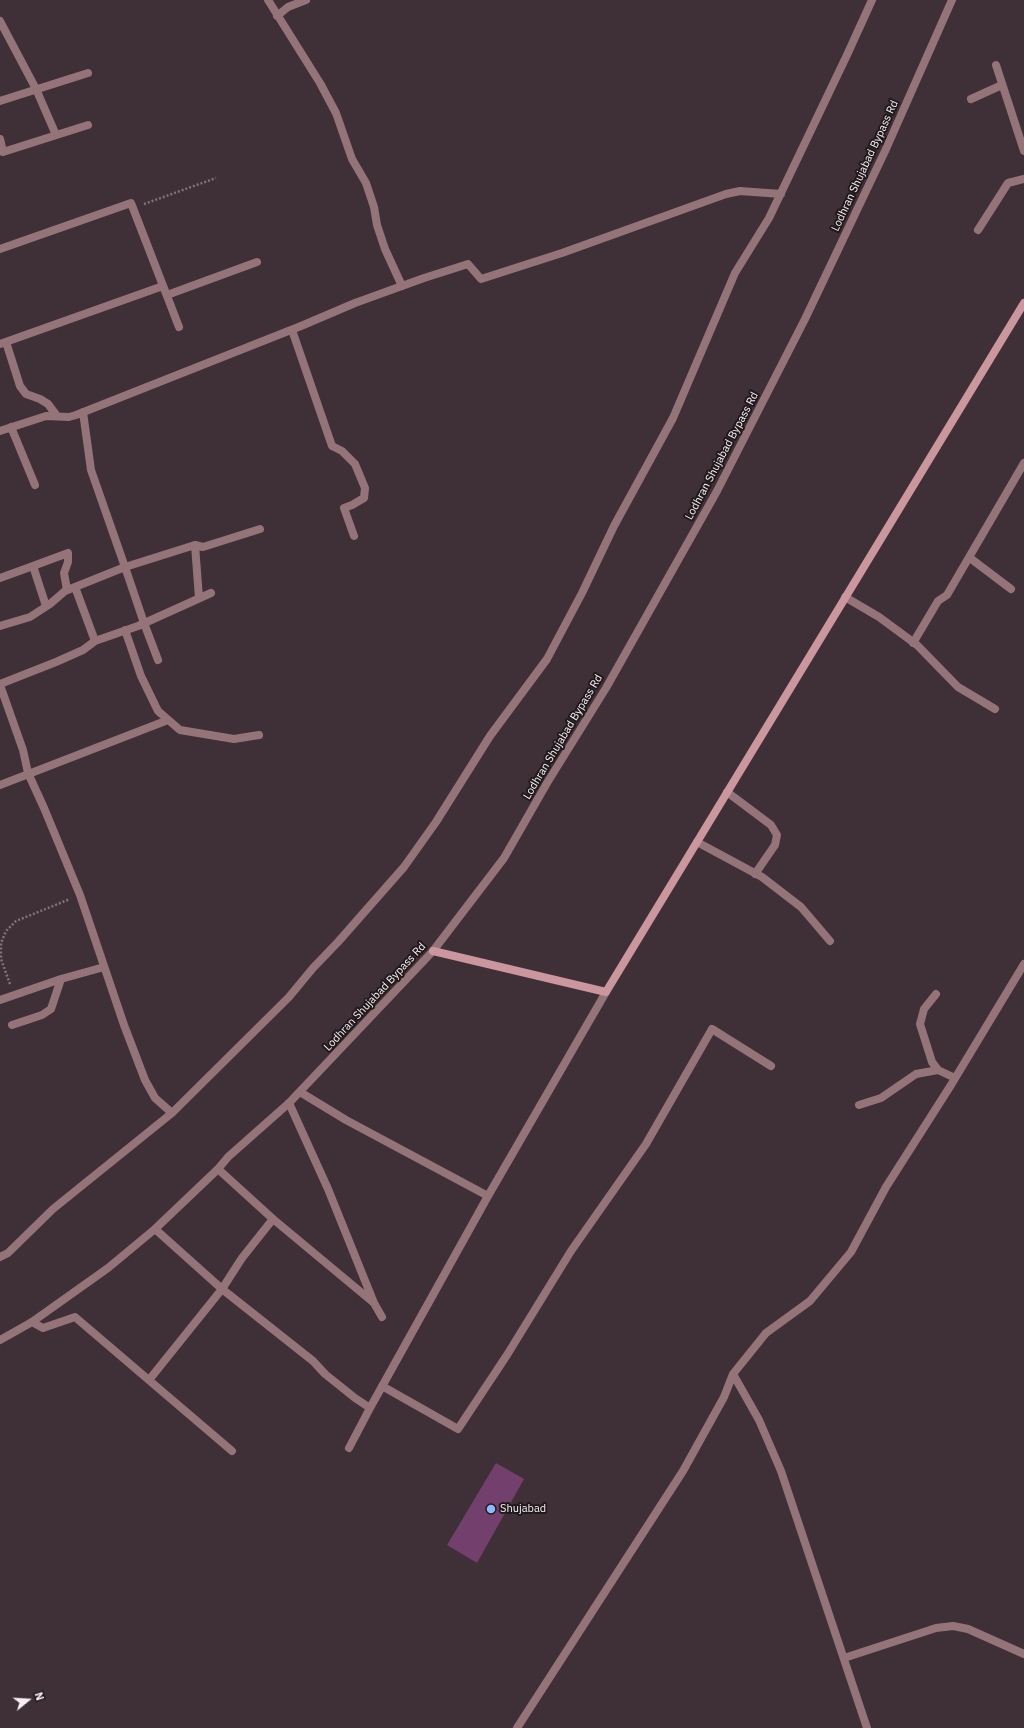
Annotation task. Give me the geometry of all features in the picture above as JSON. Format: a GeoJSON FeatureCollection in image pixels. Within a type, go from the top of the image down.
{"type":"FeatureCollection","features":[{"type":"Feature","properties":{"kind":"main road"},"geometry":{"type":"LineString","coordinates":[[433,951],[606,992],[1024,303]]}},
{"type":"Feature","properties":{"kind":"street"},"geometry":{"type":"LineString","coordinates":[[268,0],[320,83],[336,113],[352,159],[366,183],[385,249],[402,286]]}},
{"type":"Feature","properties":{"kind":"street"},"geometry":{"type":"LineString","coordinates":[[277,16],[288,7],[306,0]]}},
{"type":"Feature","properties":{"kind":"street"},"geometry":{"type":"LineString","coordinates":[[0,1257],[8,1253],[53,1209],[172,1114],[289,996],[312,968],[338,942],[404,867],[436,822],[490,736],[547,659],[582,593],[614,526],[673,418],[736,273],[769,218],[781,194],[872,0]]}},
{"type":"Feature","properties":{"kind":"street","name":"Lodhran Shujabad Bypass Rd"},"geometry":{"type":"LineString","coordinates":[[0,1340],[32,1322],[108,1268],[155,1229],[218,1169],[228,1157],[289,1103],[433,951],[504,858],[547,783],[610,681],[717,491],[805,319],[880,163],[952,0]]}},
{"type":"Feature","properties":{"kind":"street"},"geometry":{"type":"LineString","coordinates":[[0,21],[36,89],[56,135]]}},
{"type":"Feature","properties":{"kind":"street"},"geometry":{"type":"LineString","coordinates":[[996,65],[1024,150]]}},
{"type":"Feature","properties":{"kind":"street"},"geometry":{"type":"LineString","coordinates":[[0,101],[88,73]]}},
{"type":"Feature","properties":{"kind":"street"},"geometry":{"type":"LineString","coordinates":[[971,99],[1002,84]]}},
{"type":"Feature","properties":{"kind":"street"},"geometry":{"type":"LineString","coordinates":[[0,139],[2,153],[88,125]]}},
{"type":"Feature","properties":{"kind":"street"},"geometry":{"type":"LineString","coordinates":[[978,230],[1008,183],[1024,179]]}},
{"type":"Feature","properties":{"kind":"street"},"geometry":{"type":"LineString","coordinates":[[0,431],[46,416],[69,417],[292,330],[355,303],[468,264],[481,279],[569,250],[726,194],[740,191],[781,194]]}},
{"type":"Feature","properties":{"kind":"street"},"geometry":{"type":"LineString","coordinates":[[0,249],[131,203],[179,327]]}},
{"type":"Feature","properties":{"kind":"street"},"geometry":{"type":"LineString","coordinates":[[167,295],[258,262]]}},
{"type":"Feature","properties":{"kind":"street"},"geometry":{"type":"LineString","coordinates":[[57,416],[48,404],[40,399],[26,394],[20,386],[3,343],[163,286]]}},
{"type":"Feature","properties":{"kind":"street"},"geometry":{"type":"LineString","coordinates":[[292,330],[332,446],[342,451],[355,464],[365,488],[364,498],[344,508],[354,536]]}},
{"type":"Feature","properties":{"kind":"street"},"geometry":{"type":"LineString","coordinates":[[83,412],[91,470],[158,660]]}},
{"type":"Feature","properties":{"kind":"street"},"geometry":{"type":"LineString","coordinates":[[11,427],[35,485]]}},
{"type":"Feature","properties":{"kind":"street"},"geometry":{"type":"LineString","coordinates":[[913,643],[938,601],[947,596],[1024,463]]}},
{"type":"Feature","properties":{"kind":"street"},"geometry":{"type":"LineString","coordinates":[[0,626],[30,617],[67,590],[125,567],[195,545],[203,547],[260,529]]}},
{"type":"Feature","properties":{"kind":"street"},"geometry":{"type":"LineString","coordinates":[[195,545],[199,598]]}},
{"type":"Feature","properties":{"kind":"street"},"geometry":{"type":"LineString","coordinates":[[0,578],[68,553],[68,562],[64,573],[67,590]]}},
{"type":"Feature","properties":{"kind":"street"},"geometry":{"type":"LineString","coordinates":[[970,558],[1011,589]]}},
{"type":"Feature","properties":{"kind":"street"},"geometry":{"type":"LineString","coordinates":[[32,566],[46,606]]}},
{"type":"Feature","properties":{"kind":"street"},"geometry":{"type":"LineString","coordinates":[[75,587],[95,641]]}},
{"type":"Feature","properties":{"kind":"street"},"geometry":{"type":"LineString","coordinates":[[172,1114],[155,1098],[145,1080],[80,894],[28,773],[24,750],[0,684],[56,662],[83,650],[95,641],[144,623],[211,593]]}},
{"type":"Feature","properties":{"kind":"street"},"geometry":{"type":"LineString","coordinates":[[845,597],[879,617],[913,643],[958,687],[995,709]]}},
{"type":"Feature","properties":{"kind":"street"},"geometry":{"type":"LineString","coordinates":[[125,630],[142,676],[158,711],[180,730],[202,735],[234,739],[259,735]]}},
{"type":"Feature","properties":{"kind":"street"},"geometry":{"type":"LineString","coordinates":[[0,785],[168,720]]}},
{"type":"Feature","properties":{"kind":"street"},"geometry":{"type":"LineString","coordinates":[[727,792],[771,825],[777,835],[775,845],[755,874]]}},
{"type":"Feature","properties":{"kind":"street"},"geometry":{"type":"LineString","coordinates":[[697,842],[755,874],[801,907],[830,941]]}},
{"type":"Feature","properties":{"kind":"street"},"geometry":{"type":"LineString","coordinates":[[516,1728],[683,1471],[724,1397],[733,1374],[766,1332],[810,1301],[851,1252],[886,1187],[955,1078],[1024,964]]}},
{"type":"Feature","properties":{"kind":"street"},"geometry":{"type":"LineString","coordinates":[[0,1000],[104,966]]}},
{"type":"Feature","properties":{"kind":"street"},"geometry":{"type":"LineString","coordinates":[[12,1025],[42,1015],[51,1009],[61,979]]}},
{"type":"Feature","properties":{"kind":"street"},"geometry":{"type":"LineString","coordinates":[[349,1448],[488,1196],[606,992]]}},
{"type":"Feature","properties":{"kind":"street"},"geometry":{"type":"LineString","coordinates":[[936,994],[924,1009],[920,1024],[932,1062],[938,1070],[955,1078]]}},
{"type":"Feature","properties":{"kind":"street"},"geometry":{"type":"LineString","coordinates":[[382,1386],[458,1429],[571,1251],[646,1144],[712,1029],[771,1066]]}},
{"type":"Feature","properties":{"kind":"street"},"geometry":{"type":"LineString","coordinates":[[859,1105],[882,1098],[916,1074],[938,1070]]}},
{"type":"Feature","properties":{"kind":"street"},"geometry":{"type":"LineString","coordinates":[[300,1092],[346,1120],[488,1196]]}},
{"type":"Feature","properties":{"kind":"street"},"geometry":{"type":"LineString","coordinates":[[289,1103],[328,1189],[374,1303],[382,1318]]}},
{"type":"Feature","properties":{"kind":"street"},"geometry":{"type":"LineString","coordinates":[[218,1169],[273,1219],[374,1303]]}},
{"type":"Feature","properties":{"kind":"street"},"geometry":{"type":"LineString","coordinates":[[149,1380],[222,1288],[242,1258],[273,1219]]}},
{"type":"Feature","properties":{"kind":"street"},"geometry":{"type":"LineString","coordinates":[[155,1229],[222,1288],[313,1361],[325,1374],[370,1408]]}},
{"type":"Feature","properties":{"kind":"street"},"geometry":{"type":"LineString","coordinates":[[32,1322],[43,1328],[76,1317],[232,1451]]}},
{"type":"Feature","properties":{"kind":"street"},"geometry":{"type":"LineString","coordinates":[[733,1374],[760,1420],[781,1471],[867,1728]]}},
{"type":"Feature","properties":{"kind":"street"},"geometry":{"type":"LineString","coordinates":[[844,1658],[936,1628],[953,1626],[968,1629],[1024,1654]]}},
{"type":"Feature","properties":{"kind":"path"},"geometry":{"type":"LineString","coordinates":[[131,203],[145,204],[216,178]]}},
{"type":"Feature","properties":{"kind":"path"},"geometry":{"type":"LineString","coordinates":[[14,995],[7,979],[1,951],[1,943],[6,931],[16,921],[80,894]]}},
{"type":"Feature","properties":{"kind":"building"},"geometry":{"type":"Polygon","coordinates":[[[496,1463],[524,1479],[477,1563],[447,1545],[496,1463]]]}},
{"type":"Feature","properties":{"kind":"place","name":"Shujabad"},"geometry":{"type":"Point","coordinates":[491,1509]}}]}
